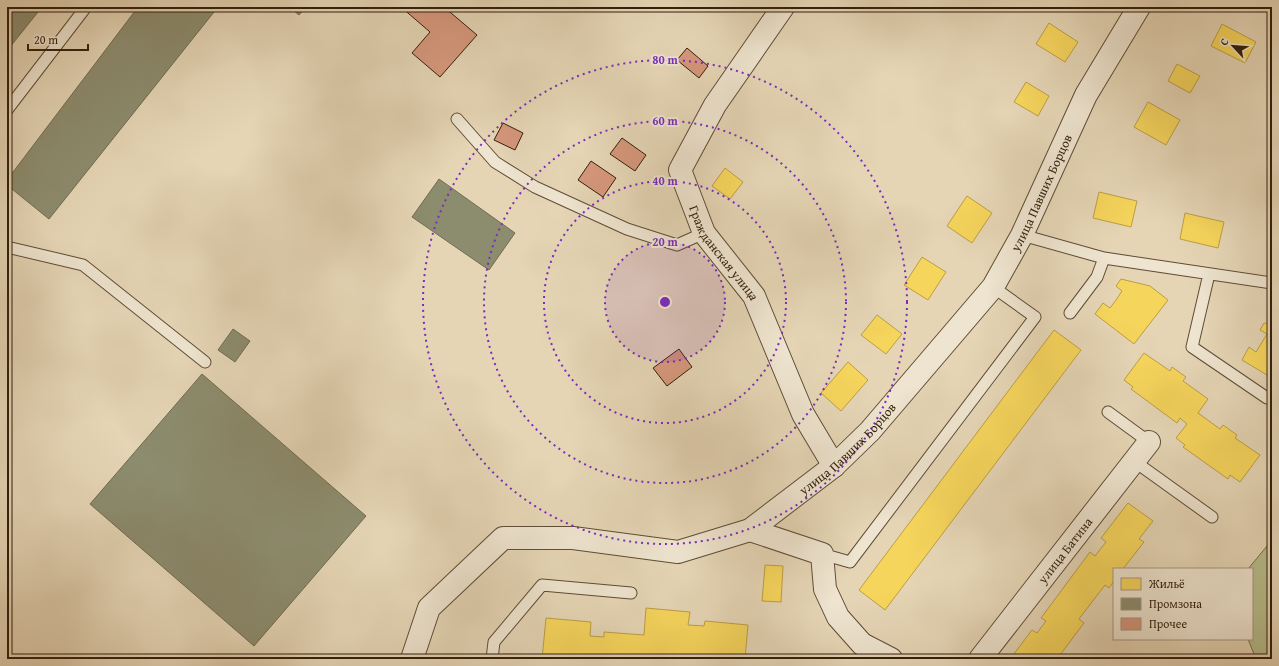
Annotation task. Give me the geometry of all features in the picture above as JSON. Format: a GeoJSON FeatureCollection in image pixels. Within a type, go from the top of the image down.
{"type":"FeatureCollection","features":[{"type":"Feature","properties":{"kind":"street","name":"Гражданская улица"},"geometry":{"type":"LineString","coordinates":[[783,7],[715,105],[680,170],[704,233],[754,296],[802,414],[834,466]]}},
{"type":"Feature","properties":{"kind":"street","name":"улица Павших Борцов"},"geometry":{"type":"LineString","coordinates":[[412,659],[429,608],[503,538],[573,538],[678,552],[750,530],[834,466],[870,431],[993,286],[1022,234],[1086,95],[1139,7]]}},
{"type":"Feature","properties":{"kind":"street","name":"улица Батина"},"geometry":{"type":"LineString","coordinates":[[980,659],[1149,442]]}},
{"type":"Feature","properties":{"kind":"street"},"geometry":{"type":"LineString","coordinates":[[750,530],[822,554],[825,589],[838,617],[862,644],[891,659]]}},
{"type":"Feature","properties":{"kind":"lane"},"geometry":{"type":"LineString","coordinates":[[7,110],[86,7]]}},
{"type":"Feature","properties":{"kind":"lane"},"geometry":{"type":"LineString","coordinates":[[457,119],[495,162],[535,187],[627,229],[677,245],[704,233]]}},
{"type":"Feature","properties":{"kind":"lane"},"geometry":{"type":"LineString","coordinates":[[1022,234],[1104,258],[1272,283]]}},
{"type":"Feature","properties":{"kind":"lane"},"geometry":{"type":"LineString","coordinates":[[7,247],[83,265],[205,362]]}},
{"type":"Feature","properties":{"kind":"lane"},"geometry":{"type":"LineString","coordinates":[[1070,313],[1097,277],[1104,258]]}},
{"type":"Feature","properties":{"kind":"lane"},"geometry":{"type":"LineString","coordinates":[[1209,274],[1192,347],[1267,398]]}},
{"type":"Feature","properties":{"kind":"lane"},"geometry":{"type":"LineString","coordinates":[[822,554],[850,562],[1035,317],[993,286]]}},
{"type":"Feature","properties":{"kind":"lane"},"geometry":{"type":"LineString","coordinates":[[1108,412],[1149,442]]}},
{"type":"Feature","properties":{"kind":"lane"},"geometry":{"type":"LineString","coordinates":[[1134,461],[1212,517]]}},
{"type":"Feature","properties":{"kind":"lane"},"geometry":{"type":"LineString","coordinates":[[492,659],[494,642],[542,585],[631,593]]}},
{"type":"Feature","properties":{"kind":"green space"},"geometry":{"type":"Polygon","coordinates":[[[1272,540],[1272,659],[1256,659],[1248,640],[1253,640],[1253,568],[1249,568],[1272,540]]]}},
{"type":"Feature","properties":{"kind":"building: Жильё"},"geometry":{"type":"Polygon","coordinates":[[[1049,23],[1078,42],[1065,62],[1036,44],[1049,23]]]}},
{"type":"Feature","properties":{"kind":"building: Жильё"},"geometry":{"type":"Polygon","coordinates":[[[1222,24],[1256,42],[1245,63],[1211,46],[1222,24]]]}},
{"type":"Feature","properties":{"kind":"building: Жильё"},"geometry":{"type":"Polygon","coordinates":[[[1177,64],[1200,76],[1190,93],[1168,81],[1177,64]]]}},
{"type":"Feature","properties":{"kind":"building: Жильё"},"geometry":{"type":"Polygon","coordinates":[[[1026,82],[1049,96],[1038,116],[1014,102],[1026,82]]]}},
{"type":"Feature","properties":{"kind":"building: Жильё"},"geometry":{"type":"Polygon","coordinates":[[[1148,102],[1180,120],[1166,145],[1134,127],[1148,102]]]}},
{"type":"Feature","properties":{"kind":"building: Жильё"},"geometry":{"type":"Polygon","coordinates":[[[725,168],[743,182],[730,199],[712,186],[725,168]]]}},
{"type":"Feature","properties":{"kind":"building: Жильё"},"geometry":{"type":"Polygon","coordinates":[[[1099,192],[1137,201],[1131,227],[1093,218],[1099,192]]]}},
{"type":"Feature","properties":{"kind":"building: Жильё"},"geometry":{"type":"Polygon","coordinates":[[[967,196],[992,213],[972,243],[947,226],[967,196]]]}},
{"type":"Feature","properties":{"kind":"building: Жильё"},"geometry":{"type":"Polygon","coordinates":[[[1185,213],[1224,222],[1218,248],[1180,239],[1185,213]]]}},
{"type":"Feature","properties":{"kind":"building: Жильё"},"geometry":{"type":"Polygon","coordinates":[[[922,257],[946,272],[928,300],[904,285],[922,257]]]}},
{"type":"Feature","properties":{"kind":"building: Жильё"},"geometry":{"type":"Polygon","coordinates":[[[1121,279],[1150,286],[1168,300],[1134,344],[1095,314],[1103,303],[1110,308],[1116,300],[1122,291],[1116,286],[1121,279]]]}},
{"type":"Feature","properties":{"kind":"building: Жильё"},"geometry":{"type":"Polygon","coordinates":[[[877,315],[902,334],[886,354],[861,335],[877,315]]]}},
{"type":"Feature","properties":{"kind":"building: Жильё"},"geometry":{"type":"Polygon","coordinates":[[[1264,323],[1272,324],[1272,378],[1242,360],[1249,347],[1256,352],[1267,334],[1260,330],[1264,323]]]}},
{"type":"Feature","properties":{"kind":"building: Жильё"},"geometry":{"type":"Polygon","coordinates":[[[1054,330],[1081,350],[885,610],[859,590],[1054,330]]]}},
{"type":"Feature","properties":{"kind":"building: Жильё"},"geometry":{"type":"Polygon","coordinates":[[[1144,353],[1170,371],[1172,367],[1186,377],[1183,381],[1208,399],[1198,413],[1220,429],[1223,425],[1237,435],[1235,438],[1260,455],[1240,482],[1230,475],[1228,479],[1183,447],[1185,445],[1176,438],[1187,424],[1180,418],[1177,423],[1131,389],[1133,387],[1124,380],[1144,353]]]}},
{"type":"Feature","properties":{"kind":"building: Жильё"},"geometry":{"type":"Polygon","coordinates":[[[848,362],[868,380],[841,411],[821,393],[848,362]]]}},
{"type":"Feature","properties":{"kind":"building: Жильё"},"geometry":{"type":"Polygon","coordinates":[[[1128,503],[1153,521],[1139,539],[1144,542],[1124,568],[1113,568],[1113,582],[1109,588],[1105,585],[1079,619],[1084,623],[1057,659],[1010,659],[1032,630],[1037,633],[1046,621],[1041,618],[1090,552],[1095,556],[1106,542],[1101,538],[1128,503]]]}},
{"type":"Feature","properties":{"kind":"building: Жильё"},"geometry":{"type":"Polygon","coordinates":[[[765,565],[783,566],[781,602],[762,601],[765,565]]]}},
{"type":"Feature","properties":{"kind":"building: Жильё"},"geometry":{"type":"Polygon","coordinates":[[[646,608],[690,612],[688,625],[704,626],[705,621],[748,625],[745,659],[702,659],[688,656],[688,659],[542,659],[546,618],[591,622],[590,636],[604,637],[604,632],[644,635],[646,608]]]}},
{"type":"Feature","properties":{"kind":"building: Жильё"},"geometry":{"type":"Polygon","coordinates":[[[503,654],[543,655],[542,659],[503,659],[503,654]]]}},
{"type":"Feature","properties":{"kind":"building: Промзона"},"geometry":{"type":"Polygon","coordinates":[[[7,7],[42,7],[10,47],[7,45],[7,7]]]}},
{"type":"Feature","properties":{"kind":"building: Промзона"},"geometry":{"type":"Polygon","coordinates":[[[138,7],[218,7],[49,219],[7,185],[7,180],[138,7]]]}},
{"type":"Feature","properties":{"kind":"building: Промзона"},"geometry":{"type":"Polygon","coordinates":[[[289,7],[306,7],[299,15],[289,7]]]}},
{"type":"Feature","properties":{"kind":"building: Промзона"},"geometry":{"type":"Polygon","coordinates":[[[439,179],[515,233],[489,270],[412,217],[439,179]]]}},
{"type":"Feature","properties":{"kind":"building: Промзона"},"geometry":{"type":"Polygon","coordinates":[[[233,329],[250,341],[235,362],[218,350],[233,329]]]}},
{"type":"Feature","properties":{"kind":"building: Промзона"},"geometry":{"type":"Polygon","coordinates":[[[202,374],[366,516],[254,646],[90,504],[202,374]]]}},
{"type":"Feature","properties":{"kind":"building: Прочее"},"geometry":{"type":"Polygon","coordinates":[[[401,7],[444,7],[477,35],[440,77],[412,53],[430,32],[401,7]]]}},
{"type":"Feature","properties":{"kind":"building: Прочее"},"geometry":{"type":"Polygon","coordinates":[[[687,48],[708,66],[699,78],[677,60],[687,48]]]}},
{"type":"Feature","properties":{"kind":"building: Прочее"},"geometry":{"type":"Polygon","coordinates":[[[503,123],[523,133],[515,150],[494,140],[503,123]]]}},
{"type":"Feature","properties":{"kind":"building: Прочее"},"geometry":{"type":"Polygon","coordinates":[[[622,138],[646,155],[635,171],[610,154],[622,138]]]}},
{"type":"Feature","properties":{"kind":"building: Прочее"},"geometry":{"type":"Polygon","coordinates":[[[591,161],[616,178],[603,197],[578,180],[591,161]]]}},
{"type":"Feature","properties":{"kind":"building: Прочее"},"geometry":{"type":"Polygon","coordinates":[[[679,349],[692,367],[667,386],[653,368],[679,349]]]}}]}
